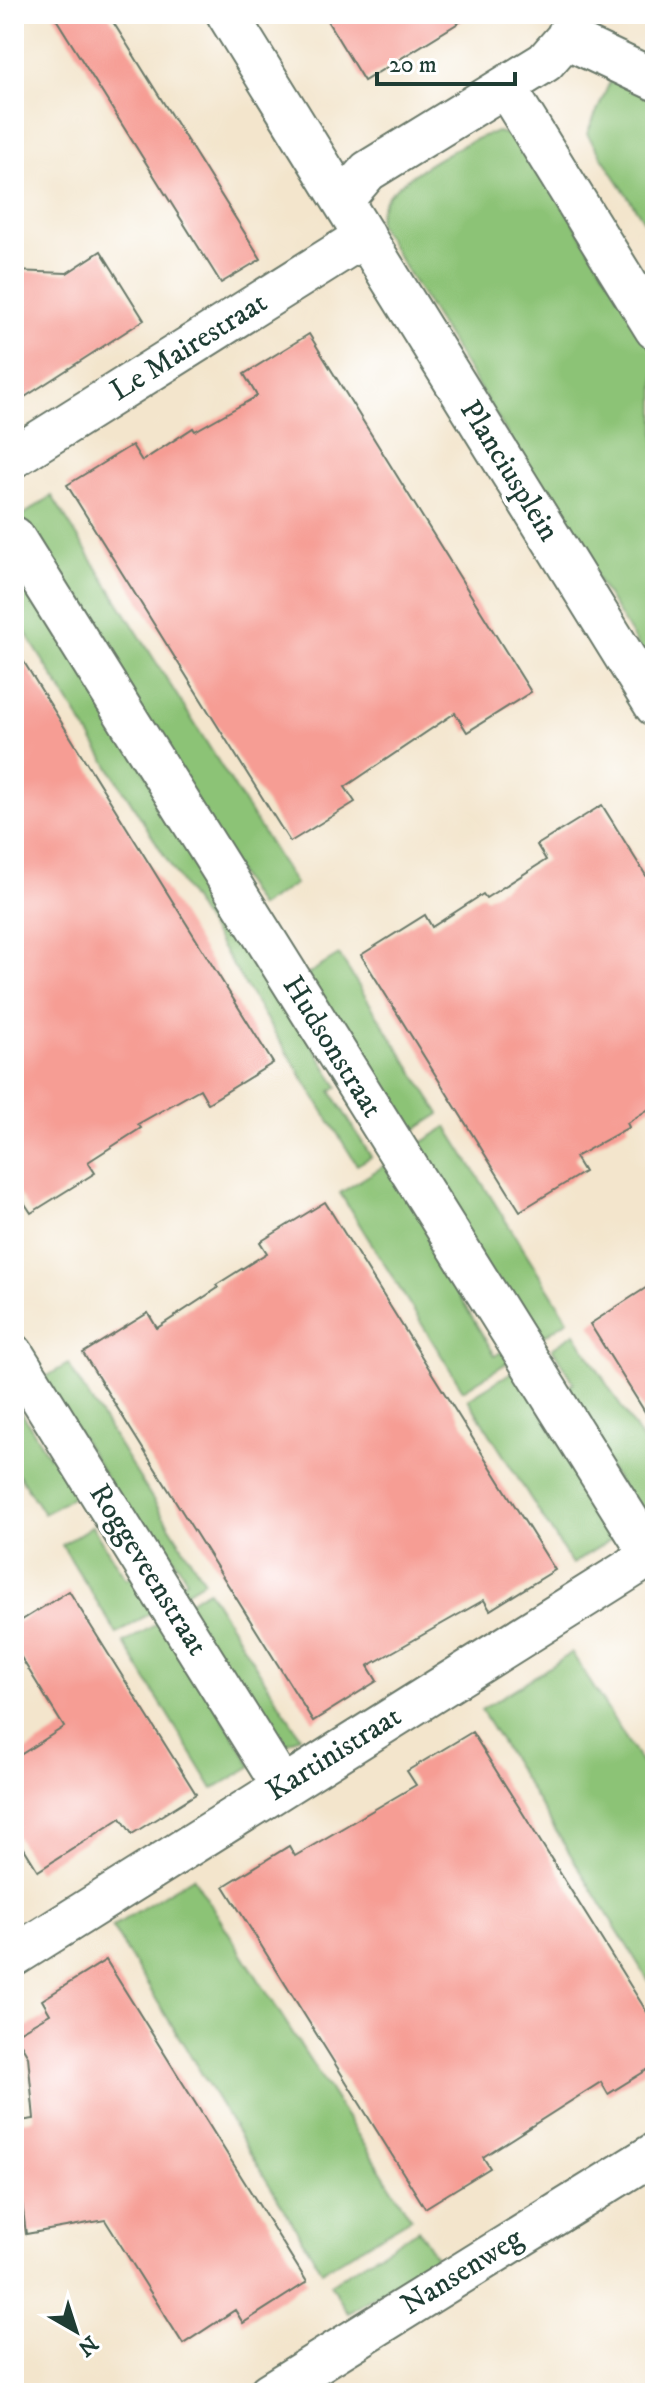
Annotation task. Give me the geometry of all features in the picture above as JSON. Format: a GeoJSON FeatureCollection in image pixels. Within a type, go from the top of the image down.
{"type":"FeatureCollection","features":[{"type":"Feature","properties":{"kind":"street","name":"Planciusplein"},"geometry":{"type":"LineString","coordinates":[[227,14],[655,706]]}},
{"type":"Feature","properties":{"kind":"street"},"geometry":{"type":"LineString","coordinates":[[343,200],[368,171],[545,62],[571,26],[655,80]]}},
{"type":"Feature","properties":{"kind":"street"},"geometry":{"type":"LineString","coordinates":[[506,88],[655,329]]}},
{"type":"Feature","properties":{"kind":"street","name":"Le Mairestraat"},"geometry":{"type":"LineString","coordinates":[[14,457],[365,236]]}},
{"type":"Feature","properties":{"kind":"street","name":"Hudsonstraat"},"geometry":{"type":"LineString","coordinates":[[14,537],[653,1554]]}},
{"type":"Feature","properties":{"kind":"street","name":"Roggeveenstraat"},"geometry":{"type":"LineString","coordinates":[[14,1355],[282,1786]]}},
{"type":"Feature","properties":{"kind":"street","name":"Kartinistraat"},"geometry":{"type":"LineString","coordinates":[[14,1956],[653,1554]]}},
{"type":"Feature","properties":{"kind":"street","name":"Nansenweg"},"geometry":{"type":"LineString","coordinates":[[269,2393],[655,2153]]}},
{"type":"Feature","properties":{"kind":"green space"},"geometry":{"type":"Polygon","coordinates":[[[612,77],[655,97],[655,238],[587,134],[612,77]]]}},
{"type":"Feature","properties":{"kind":"green space"},"geometry":{"type":"Polygon","coordinates":[[[497,132],[513,136],[529,151],[655,353],[655,673],[378,224],[385,200],[405,181],[453,150],[497,132]]]}},
{"type":"Feature","properties":{"kind":"green space"},"geometry":{"type":"Polygon","coordinates":[[[52,496],[295,884],[259,907],[17,519],[52,496]]]}},
{"type":"Feature","properties":{"kind":"green space"},"geometry":{"type":"Polygon","coordinates":[[[14,558],[338,1087],[331,1091],[371,1157],[357,1165],[14,614],[14,558]]]}},
{"type":"Feature","properties":{"kind":"green space"},"geometry":{"type":"Polygon","coordinates":[[[339,955],[440,1114],[404,1137],[303,977],[339,955]]]}},
{"type":"Feature","properties":{"kind":"green space"},"geometry":{"type":"Polygon","coordinates":[[[447,1127],[568,1320],[532,1344],[410,1150],[447,1127]]]}},
{"type":"Feature","properties":{"kind":"green space"},"geometry":{"type":"Polygon","coordinates":[[[387,1164],[463,1285],[455,1290],[495,1355],[504,1351],[510,1361],[463,1390],[340,1193],[387,1164]]]}},
{"type":"Feature","properties":{"kind":"green space"},"geometry":{"type":"Polygon","coordinates":[[[575,1333],[655,1461],[655,1511],[642,1520],[561,1392],[574,1383],[552,1348],[575,1333]]]}},
{"type":"Feature","properties":{"kind":"green space"},"geometry":{"type":"Polygon","coordinates":[[[68,1364],[204,1581],[181,1595],[175,1587],[187,1580],[166,1545],[153,1553],[44,1378],[68,1364]]]}},
{"type":"Feature","properties":{"kind":"green space"},"geometry":{"type":"Polygon","coordinates":[[[515,1370],[618,1535],[572,1564],[468,1399],[515,1370]]]}},
{"type":"Feature","properties":{"kind":"green space"},"geometry":{"type":"Polygon","coordinates":[[[14,1400],[49,1457],[62,1449],[78,1485],[71,1498],[44,1514],[14,1467],[14,1400]]]}},
{"type":"Feature","properties":{"kind":"green space"},"geometry":{"type":"Polygon","coordinates":[[[92,1526],[126,1579],[135,1574],[156,1609],[117,1634],[62,1545],[92,1526]]]}},
{"type":"Feature","properties":{"kind":"green space"},"geometry":{"type":"Polygon","coordinates":[[[208,1590],[300,1736],[277,1750],[185,1604],[208,1590]]]}},
{"type":"Feature","properties":{"kind":"green space"},"geometry":{"type":"Polygon","coordinates":[[[163,1620],[252,1766],[213,1789],[124,1643],[163,1620]]]}},
{"type":"Feature","properties":{"kind":"green space"},"geometry":{"type":"Polygon","coordinates":[[[572,1653],[655,1785],[655,1991],[481,1710],[572,1653]]]}},
{"type":"Feature","properties":{"kind":"green space"},"geometry":{"type":"Polygon","coordinates":[[[193,1877],[411,2218],[322,2271],[112,1927],[193,1877]]]}},
{"type":"Feature","properties":{"kind":"green space"},"geometry":{"type":"Polygon","coordinates":[[[418,2229],[436,2257],[348,2313],[330,2284],[418,2229]]]}},
{"type":"Feature","properties":{"kind":"building"},"geometry":{"type":"Polygon","coordinates":[[[53,14],[108,14],[261,259],[221,283],[53,14]]]}},
{"type":"Feature","properties":{"kind":"building"},"geometry":{"type":"Polygon","coordinates":[[[323,14],[473,14],[364,81],[323,14]]]}},
{"type":"Feature","properties":{"kind":"building"},"geometry":{"type":"Polygon","coordinates":[[[101,251],[144,320],[14,404],[14,271],[67,273],[101,251]]]}},
{"type":"Feature","properties":{"kind":"building"},"geometry":{"type":"Polygon","coordinates":[[[309,334],[531,692],[467,732],[455,713],[345,787],[355,802],[290,842],[67,485],[132,445],[142,461],[193,428],[195,431],[257,396],[244,374],[309,334]]]}},
{"type":"Feature","properties":{"kind":"building"},"geometry":{"type":"Polygon","coordinates":[[[14,646],[273,1063],[208,1103],[200,1089],[138,1124],[141,1128],[88,1162],[95,1173],[31,1213],[14,1187],[14,646]]]}},
{"type":"Feature","properties":{"kind":"building"},"geometry":{"type":"Polygon","coordinates":[[[602,805],[655,890],[655,1105],[627,1123],[629,1127],[575,1157],[584,1172],[520,1211],[361,955],[425,915],[432,927],[483,894],[486,898],[546,860],[537,845],[602,805]]]}},
{"type":"Feature","properties":{"kind":"building"},"geometry":{"type":"Polygon","coordinates":[[[325,1202],[555,1570],[490,1610],[484,1600],[368,1666],[377,1681],[313,1721],[83,1353],[148,1313],[157,1328],[267,1253],[260,1242],[325,1202]]]}},
{"type":"Feature","properties":{"kind":"building"},"geometry":{"type":"Polygon","coordinates":[[[655,1282],[655,1428],[590,1324],[655,1282]]]}},
{"type":"Feature","properties":{"kind":"building"},"geometry":{"type":"Polygon","coordinates":[[[69,1591],[196,1794],[132,1834],[121,1818],[38,1871],[14,1832],[14,1759],[64,1727],[14,1646],[14,1625],[69,1591]]]}},
{"type":"Feature","properties":{"kind":"building"},"geometry":{"type":"Polygon","coordinates":[[[472,1732],[655,2025],[655,2065],[608,2094],[601,2082],[483,2157],[490,2168],[425,2208],[224,1886],[289,1846],[295,1856],[416,1785],[407,1771],[472,1732]]]}},
{"type":"Feature","properties":{"kind":"building"},"geometry":{"type":"Polygon","coordinates":[[[106,1960],[307,2282],[243,2323],[235,2310],[183,2344],[105,2220],[26,2234],[20,2185],[14,2186],[14,2122],[34,2119],[28,2056],[15,2034],[50,2014],[42,2000],[106,1960]]]}}]}
